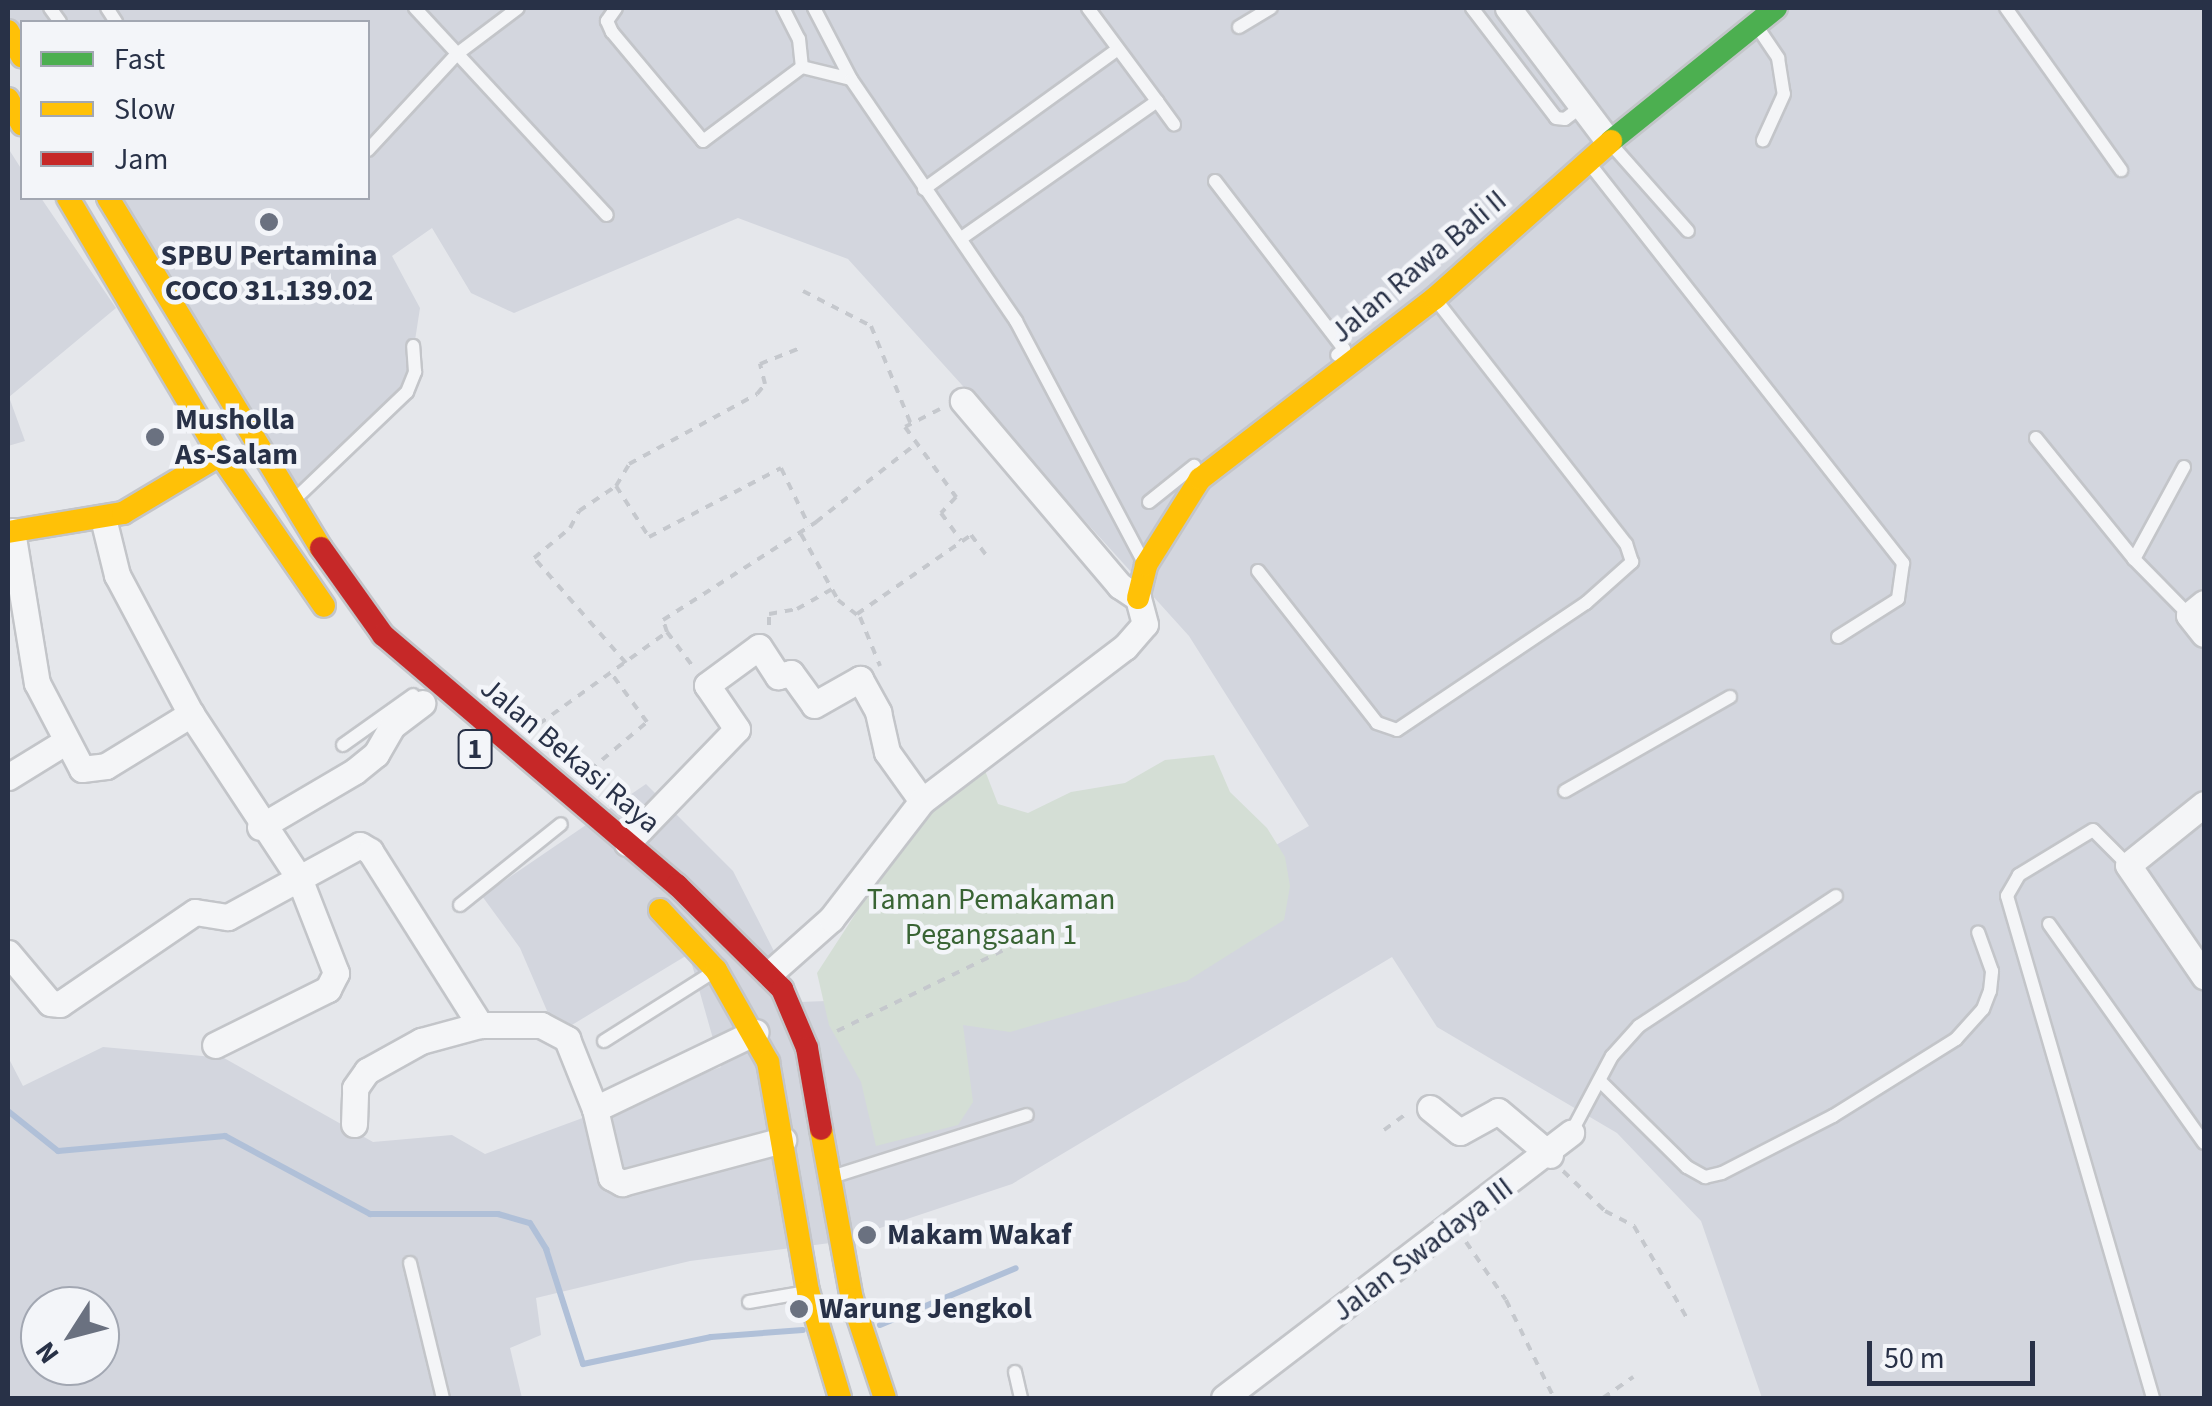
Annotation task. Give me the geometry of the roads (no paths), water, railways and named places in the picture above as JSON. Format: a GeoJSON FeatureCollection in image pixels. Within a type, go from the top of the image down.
{"type":"FeatureCollection","features":[{"type":"Feature","properties":{"kind":"main road","name":"Jalan Rawa Bali II"},"geometry":{"type":"LineString","coordinates":[[1138,598],[1146,565],[1200,479],[1435,298],[1609,142],[1776,8]]}},
{"type":"Feature","properties":{"kind":"main road"},"geometry":{"type":"LineString","coordinates":[[69,200],[220,456],[337,623]]}},
{"type":"Feature","properties":{"kind":"main road","name":"Jalan Bekasi Raya"},"geometry":{"type":"LineString","coordinates":[[113,200],[290,504],[383,635],[627,843],[769,974],[798,1018],[852,1299],[880,1390]]}},
{"type":"Feature","properties":{"kind":"main road"},"geometry":{"type":"LineString","coordinates":[[10,532],[103,518],[220,456]]}},
{"type":"Feature","properties":{"kind":"main road"},"geometry":{"type":"LineString","coordinates":[[640,891],[716,970],[756,1032],[783,1140],[808,1291],[837,1389]]}},
{"type":"Feature","properties":{"kind":"street"},"geometry":{"type":"LineString","coordinates":[[1508,8],[1609,142]]}},
{"type":"Feature","properties":{"kind":"street"},"geometry":{"type":"LineString","coordinates":[[769,974],[832,920],[922,800],[1139,634],[1145,613],[1138,598],[1120,586],[963,402]]}},
{"type":"Feature","properties":{"kind":"street"},"geometry":{"type":"LineString","coordinates":[[103,518],[118,574],[191,714],[260,826],[299,878],[335,982],[216,1044]]}},
{"type":"Feature","properties":{"kind":"street"},"geometry":{"type":"LineString","coordinates":[[10,532],[31,663],[64,742],[82,769],[92,772],[191,714]]}},
{"type":"Feature","properties":{"kind":"street"},"geometry":{"type":"LineString","coordinates":[[627,843],[737,729],[708,685],[759,646],[778,676],[792,672],[814,705],[860,680],[878,712],[887,752],[922,800]]}},
{"type":"Feature","properties":{"kind":"street"},"geometry":{"type":"LineString","coordinates":[[260,826],[355,771],[376,754],[392,726],[417,699]]}},
{"type":"Feature","properties":{"kind":"street"},"geometry":{"type":"LineString","coordinates":[[8,777],[64,742]]}},
{"type":"Feature","properties":{"kind":"street"},"geometry":{"type":"LineString","coordinates":[[2204,804],[2128,864],[2204,976]]}},
{"type":"Feature","properties":{"kind":"street"},"geometry":{"type":"LineString","coordinates":[[8,953],[50,1002],[60,1004],[195,912],[225,918],[355,846],[370,851],[480,1025]]}},
{"type":"Feature","properties":{"kind":"street"},"geometry":{"type":"LineString","coordinates":[[354,1124],[355,1088],[368,1071],[421,1041],[480,1025],[541,1025],[568,1040],[594,1108],[612,1177],[622,1183],[783,1140]]}},
{"type":"Feature","properties":{"kind":"street"},"geometry":{"type":"LineString","coordinates":[[594,1108],[756,1032]]}},
{"type":"Feature","properties":{"kind":"street"},"geometry":{"type":"LineString","coordinates":[[1430,1108],[1460,1132],[1498,1112],[1550,1155]]}},
{"type":"Feature","properties":{"kind":"street","name":"Jalan Swadaya III"},"geometry":{"type":"LineString","coordinates":[[1224,1398],[1550,1155],[1571,1133]]}},
{"type":"Feature","properties":{"kind":"lane"},"geometry":{"type":"LineString","coordinates":[[414,8],[607,215]]}},
{"type":"Feature","properties":{"kind":"lane"},"geometry":{"type":"LineString","coordinates":[[370,148],[457,54],[517,8]]}},
{"type":"Feature","properties":{"kind":"lane"},"geometry":{"type":"LineString","coordinates":[[616,8],[608,22],[612,32],[703,141],[802,67]]}},
{"type":"Feature","properties":{"kind":"lane"},"geometry":{"type":"LineString","coordinates":[[783,8],[799,39],[802,67]]}},
{"type":"Feature","properties":{"kind":"lane"},"geometry":{"type":"LineString","coordinates":[[814,8],[850,79],[924,189],[963,237],[1016,321],[1146,565]]}},
{"type":"Feature","properties":{"kind":"lane"},"geometry":{"type":"LineString","coordinates":[[1088,8],[1174,124]]}},
{"type":"Feature","properties":{"kind":"lane"},"geometry":{"type":"LineString","coordinates":[[1239,26],[1271,8]]}},
{"type":"Feature","properties":{"kind":"lane"},"geometry":{"type":"LineString","coordinates":[[1472,8],[1556,118],[1565,119],[1582,106]]}},
{"type":"Feature","properties":{"kind":"lane"},"geometry":{"type":"LineString","coordinates":[[2006,8],[2122,170]]}},
{"type":"Feature","properties":{"kind":"lane"},"geometry":{"type":"LineString","coordinates":[[1756,24],[1778,58],[1784,94],[1763,140]]}},
{"type":"Feature","properties":{"kind":"lane"},"geometry":{"type":"LineString","coordinates":[[924,189],[1118,49]]}},
{"type":"Feature","properties":{"kind":"lane"},"geometry":{"type":"LineString","coordinates":[[802,67],[850,79]]}},
{"type":"Feature","properties":{"kind":"lane"},"geometry":{"type":"LineString","coordinates":[[963,237],[1157,102]]}},
{"type":"Feature","properties":{"kind":"lane"},"geometry":{"type":"LineString","coordinates":[[1609,142],[1688,231]]}},
{"type":"Feature","properties":{"kind":"lane"},"geometry":{"type":"LineString","coordinates":[[1587,161],[1903,563],[1898,599],[1838,637]]}},
{"type":"Feature","properties":{"kind":"lane"},"geometry":{"type":"LineString","coordinates":[[1148,502],[1344,349],[1215,181]]}},
{"type":"Feature","properties":{"kind":"lane"},"geometry":{"type":"LineString","coordinates":[[1258,571],[1377,723],[1397,730],[1586,602],[1632,562],[1626,544],[1435,298]]}},
{"type":"Feature","properties":{"kind":"lane"},"geometry":{"type":"LineString","coordinates":[[290,504],[407,392],[415,372],[413,346]]}},
{"type":"Feature","properties":{"kind":"lane"},"geometry":{"type":"LineString","coordinates":[[2036,438],[2134,558],[2199,617]]}},
{"type":"Feature","properties":{"kind":"lane"},"geometry":{"type":"LineString","coordinates":[[2134,558],[2184,468]]}},
{"type":"Feature","properties":{"kind":"lane"},"geometry":{"type":"LineString","coordinates":[[1566,792],[1730,697]]}},
{"type":"Feature","properties":{"kind":"lane"},"geometry":{"type":"LineString","coordinates":[[343,745],[417,699]]}},
{"type":"Feature","properties":{"kind":"lane"},"geometry":{"type":"LineString","coordinates":[[460,905],[561,824]]}},
{"type":"Feature","properties":{"kind":"lane"},"geometry":{"type":"LineString","coordinates":[[2128,864],[2093,830],[2019,876],[2007,896],[2153,1398]]}},
{"type":"Feature","properties":{"kind":"lane","name":"Jalan Swadaya III"},"geometry":{"type":"LineString","coordinates":[[1571,1133],[1612,1056],[1639,1026],[1836,896]]}},
{"type":"Feature","properties":{"kind":"lane"},"geometry":{"type":"LineString","coordinates":[[2049,924],[2204,1143]]}},
{"type":"Feature","properties":{"kind":"lane"},"geometry":{"type":"LineString","coordinates":[[1601,1082],[1686,1167],[1705,1176],[1738,1166],[1956,1039],[1990,990],[1992,972],[1978,932]]}},
{"type":"Feature","properties":{"kind":"lane"},"geometry":{"type":"LineString","coordinates":[[604,1041],[716,970]]}},
{"type":"Feature","properties":{"kind":"lane"},"geometry":{"type":"LineString","coordinates":[[831,1177],[1027,1115]]}},
{"type":"Feature","properties":{"kind":"lane"},"geometry":{"type":"LineString","coordinates":[[410,1264],[443,1398]]}},
{"type":"Feature","properties":{"kind":"lane"},"geometry":{"type":"LineString","coordinates":[[749,1302],[808,1291]]}},
{"type":"Feature","properties":{"kind":"lane"},"geometry":{"type":"LineString","coordinates":[[1015,1372],[1022,1398]]}},
{"type":"Feature","properties":{"kind":"waterway"},"geometry":{"type":"LineString","coordinates":[[8,1111],[58,1151],[225,1136],[370,1214],[498,1214],[530,1223],[546,1249],[583,1364],[711,1337],[803,1330]]}},
{"type":"Feature","properties":{"kind":"waterway"},"geometry":{"type":"LineString","coordinates":[[880,1325],[1016,1268]]}},
{"type":"Feature","properties":{"kind":"place","name":"SPBU Pertamina COCO 31.139.02"},"geometry":{"type":"Point","coordinates":[269,222]}},
{"type":"Feature","properties":{"kind":"place","name":"Musholla As-Salam"},"geometry":{"type":"Point","coordinates":[155,437]}},
{"type":"Feature","properties":{"kind":"place","name":"Makam Wakaf"},"geometry":{"type":"Point","coordinates":[867,1235]}},
{"type":"Feature","properties":{"kind":"place","name":"Warung Jengkol"},"geometry":{"type":"Point","coordinates":[799,1309]}},
{"type":"Feature","properties":{"kind":"park label","name":"Taman Pemakaman Pegangsaan 1"},"geometry":{"type":"Point","coordinates":[991,917]}}]}
